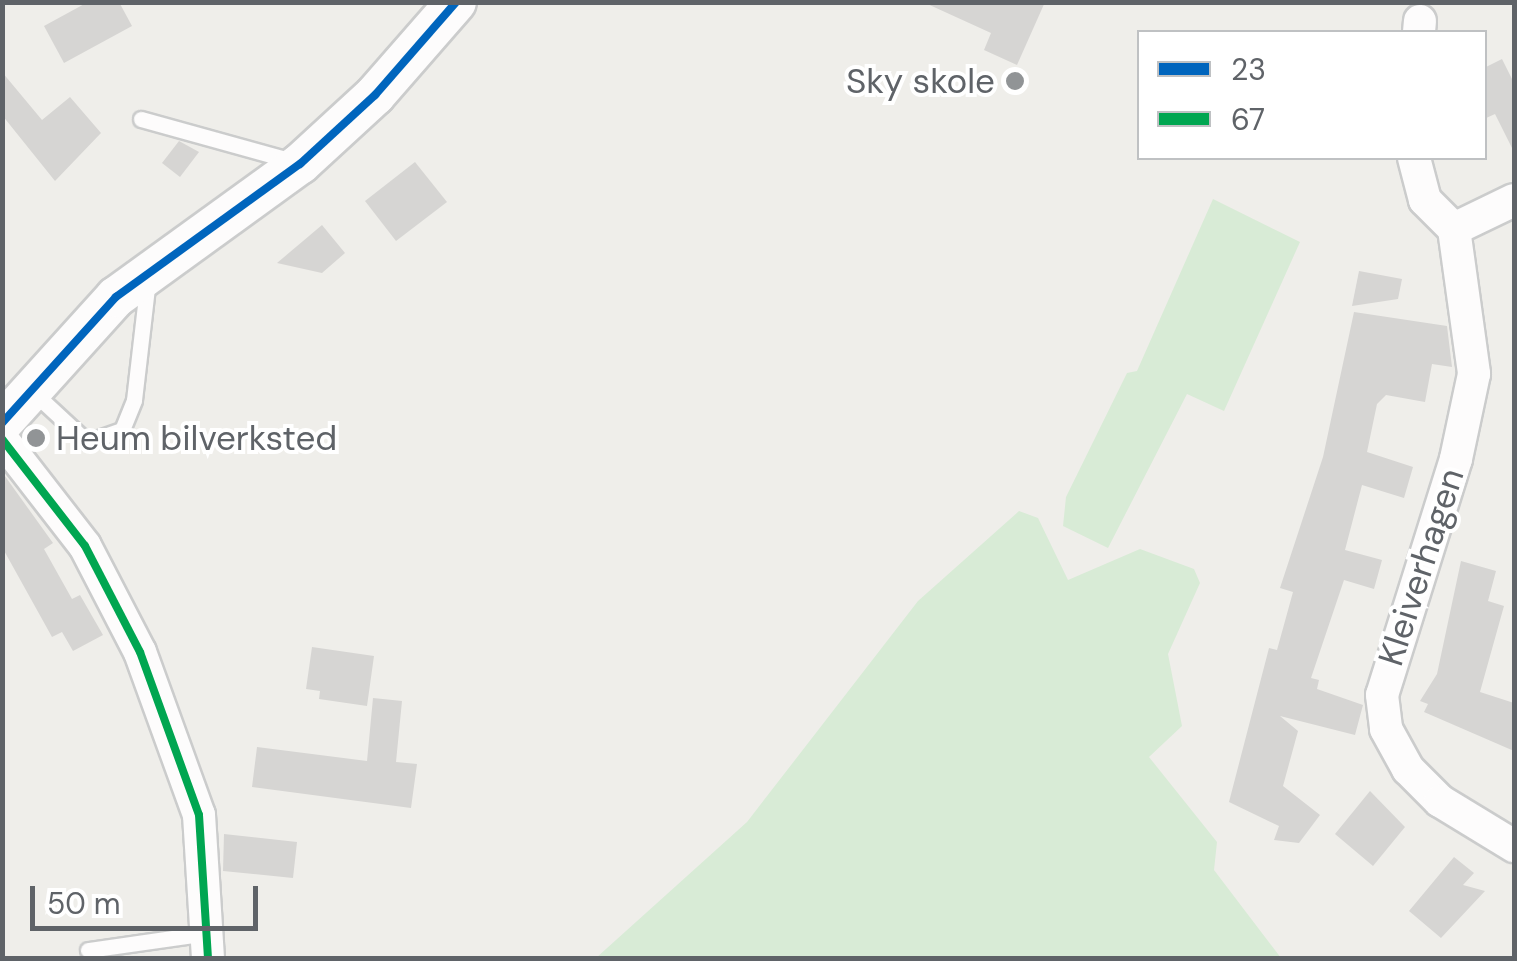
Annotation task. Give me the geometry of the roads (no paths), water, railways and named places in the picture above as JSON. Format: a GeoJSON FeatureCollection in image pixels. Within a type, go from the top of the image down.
{"type":"FeatureCollection","features":[{"type":"Feature","properties":{"kind":"street"},"geometry":{"type":"LineString","coordinates":[[2,422],[116,297],[300,164],[375,96],[456,2]]}},
{"type":"Feature","properties":{"kind":"street"},"geometry":{"type":"LineString","coordinates":[[1415,160],[1426,200],[1454,229],[1514,200]]}},
{"type":"Feature","properties":{"kind":"street","name":"Kleiverhagen"},"geometry":{"type":"LineString","coordinates":[[1454,229],[1474,374],[1456,459],[1382,694],[1386,729],[1408,769],[1440,801],[1514,846]]}},
{"type":"Feature","properties":{"kind":"street"},"geometry":{"type":"LineString","coordinates":[[2,439],[86,546],[140,652],[199,816],[208,946]]}},
{"type":"Feature","properties":{"kind":"lane"},"geometry":{"type":"LineString","coordinates":[[142,119],[208,131],[300,164]]}},
{"type":"Feature","properties":{"kind":"lane"},"geometry":{"type":"LineString","coordinates":[[32,391],[72,436],[100,442],[122,430],[134,400],[141,302],[155,266]]}},
{"type":"Feature","properties":{"kind":"lane"},"geometry":{"type":"LineString","coordinates":[[88,950],[208,946]]}},
{"type":"Feature","properties":{"kind":"place","name":"Sky skole"},"geometry":{"type":"Point","coordinates":[1015,81]}},
{"type":"Feature","properties":{"kind":"place","name":"Heum bilverksted"},"geometry":{"type":"Point","coordinates":[36,438]}}]}
